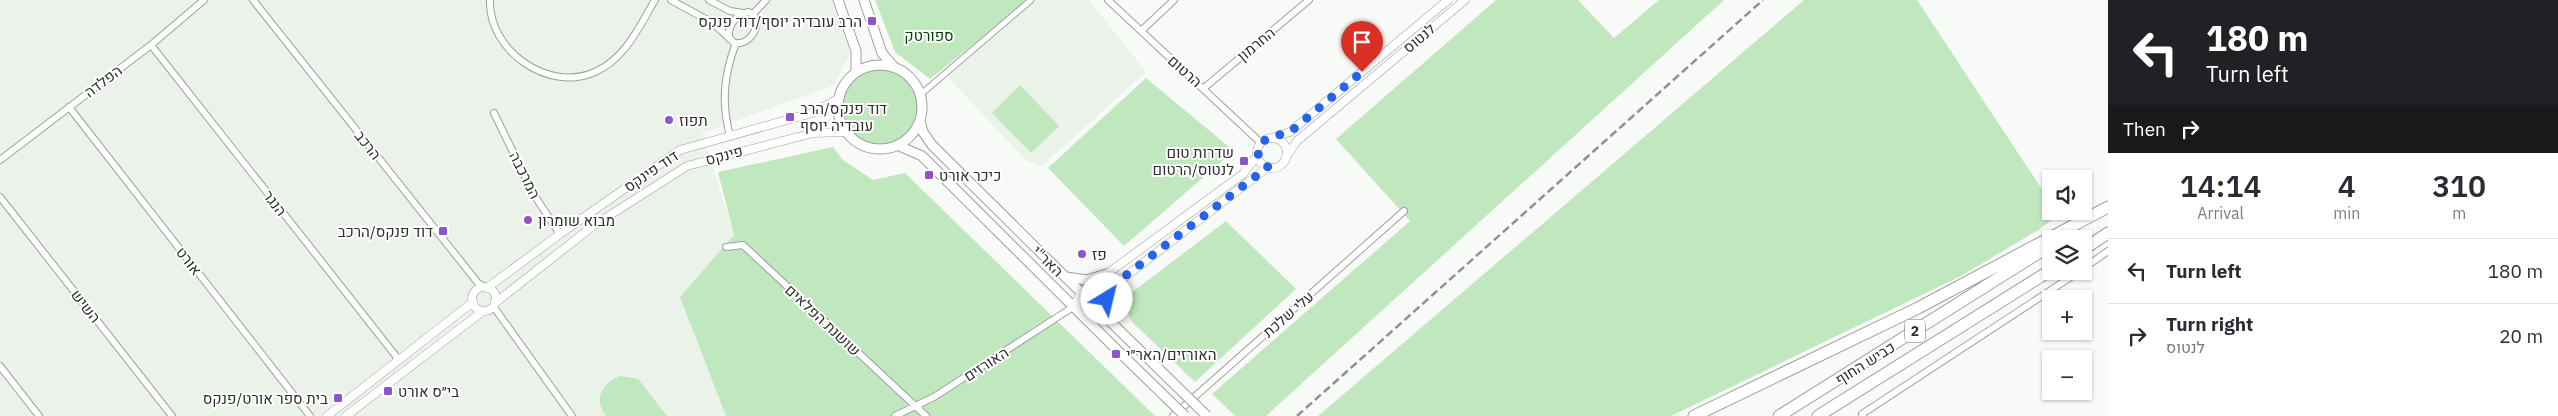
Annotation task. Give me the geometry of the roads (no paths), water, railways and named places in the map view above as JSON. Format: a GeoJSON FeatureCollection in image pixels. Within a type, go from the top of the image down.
{"type":"FeatureCollection","features":[{"type":"Feature","properties":{"kind":"highway"},"geometry":{"type":"LineString","coordinates":[[2074,230],[2108,207]]}},
{"type":"Feature","properties":{"kind":"highway"},"geometry":{"type":"LineString","coordinates":[[1694,416],[1918,308],[2108,207]]}},
{"type":"Feature","properties":{"kind":"highway"},"geometry":{"type":"LineString","coordinates":[[2092,244],[2108,233]]}},
{"type":"Feature","properties":{"kind":"highway","name":"כביש החוף"},"geometry":{"type":"LineString","coordinates":[[1779,416],[2042,251]]}},
{"type":"Feature","properties":{"kind":"highway","name":"כביש החוף"},"geometry":{"type":"LineString","coordinates":[[1818,416],[2042,276]]}},
{"type":"Feature","properties":{"kind":"highway"},"geometry":{"type":"LineString","coordinates":[[1834,416],[1897,367]]}},
{"type":"Feature","properties":{"kind":"main road"},"geometry":{"type":"LineString","coordinates":[[838,0],[856,51],[856,71]]}},
{"type":"Feature","properties":{"kind":"main road"},"geometry":{"type":"LineString","coordinates":[[864,0],[882,53],[894,67],[910,78],[920,95],[922,108],[920,121],[908,138],[897,145],[885,149],[859,144],[846,132],[839,118],[838,98],[846,81],[856,71],[874,64],[894,67]]}},
{"type":"Feature","properties":{"kind":"main road","name":"האר\"י"},"geometry":{"type":"LineString","coordinates":[[920,121],[923,132],[932,145],[1207,416]]}},
{"type":"Feature","properties":{"kind":"main road","name":"האר\"י"},"geometry":{"type":"LineString","coordinates":[[897,145],[922,156],[1185,416]]}},
{"type":"Feature","properties":{"kind":"main road"},"geometry":{"type":"LineString","coordinates":[[1065,277],[1087,280],[1106,274]]}},
{"type":"Feature","properties":{"kind":"main road"},"geometry":{"type":"LineString","coordinates":[[1112,286],[1106,305],[1113,324]]}},
{"type":"Feature","properties":{"kind":"street","name":"הפלדה"},"geometry":{"type":"LineString","coordinates":[[0,160],[151,45],[204,0]]}},
{"type":"Feature","properties":{"kind":"street","name":"הרכב"},"geometry":{"type":"LineString","coordinates":[[253,0],[478,284],[487,288]]}},
{"type":"Feature","properties":{"kind":"street"},"geometry":{"type":"LineString","coordinates":[[490,0],[490,10],[496,32],[509,51],[527,66],[548,75],[571,77],[594,72],[616,59],[634,36],[655,0]]}},
{"type":"Feature","properties":{"kind":"street"},"geometry":{"type":"LineString","coordinates":[[671,0],[716,26],[734,42]]}},
{"type":"Feature","properties":{"kind":"street"},"geometry":{"type":"LineString","coordinates":[[709,0],[730,11],[753,14]]}},
{"type":"Feature","properties":{"kind":"street"},"geometry":{"type":"LineString","coordinates":[[753,14],[766,0]]}},
{"type":"Feature","properties":{"kind":"street"},"geometry":{"type":"LineString","coordinates":[[920,95],[1031,0]]}},
{"type":"Feature","properties":{"kind":"street","name":"הרטום"},"geometry":{"type":"LineString","coordinates":[[1108,0],[1261,143]]}},
{"type":"Feature","properties":{"kind":"street"},"geometry":{"type":"LineString","coordinates":[[1141,31],[1174,0]]}},
{"type":"Feature","properties":{"kind":"street","name":"החרמון"},"geometry":{"type":"LineString","coordinates":[[1204,88],[1309,0]]}},
{"type":"Feature","properties":{"kind":"street","name":"לנטוס"},"geometry":{"type":"LineString","coordinates":[[1272,138],[1290,132],[1448,0]]}},
{"type":"Feature","properties":{"kind":"street","name":"לנטוס"},"geometry":{"type":"LineString","coordinates":[[1286,157],[1297,141],[1465,0]]}},
{"type":"Feature","properties":{"kind":"street"},"geometry":{"type":"LineString","coordinates":[[730,136],[725,116],[724,90],[734,42],[729,33],[731,26],[744,13]]}},
{"type":"Feature","properties":{"kind":"street"},"geometry":{"type":"LineString","coordinates":[[734,42],[746,40],[754,32],[757,21],[753,14]]}},
{"type":"Feature","properties":{"kind":"street","name":"הנגר"},"geometry":{"type":"LineString","coordinates":[[151,45],[399,360]]}},
{"type":"Feature","properties":{"kind":"street","name":"דוד פינקס"},"geometry":{"type":"LineString","coordinates":[[487,288],[680,150],[812,113],[838,98]]}},
{"type":"Feature","properties":{"kind":"street","name":"אורט"},"geometry":{"type":"LineString","coordinates":[[69,106],[310,416]]}},
{"type":"Feature","properties":{"kind":"street","name":"המרכבה"},"geometry":{"type":"LineString","coordinates":[[494,113],[534,195],[560,234]]}},
{"type":"Feature","properties":{"kind":"street","name":"פינקס"},"geometry":{"type":"LineString","coordinates":[[494,305],[593,226],[687,166],[813,133],[846,132]]}},
{"type":"Feature","properties":{"kind":"street"},"geometry":{"type":"LineString","coordinates":[[1272,138],[1284,144],[1286,157],[1277,166],[1268,167],[1091,303],[1074,307],[1081,293],[1243,174],[1258,155],[1261,143],[1272,138]]}},
{"type":"Feature","properties":{"kind":"street"},"geometry":{"type":"LineString","coordinates":[[1258,155],[1268,167]]}},
{"type":"Feature","properties":{"kind":"street","name":"השיש"},"geometry":{"type":"LineString","coordinates":[[0,197],[172,416]]}},
{"type":"Feature","properties":{"kind":"street","name":"עלי שלכת"},"geometry":{"type":"LineString","coordinates":[[1173,416],[1404,211]]}},
{"type":"Feature","properties":{"kind":"street","name":"שושנת הפלאים"},"geometry":{"type":"LineString","coordinates":[[726,247],[743,245],[916,405]]}},
{"type":"Feature","properties":{"kind":"street"},"geometry":{"type":"LineString","coordinates":[[2092,262],[2108,251]]}},
{"type":"Feature","properties":{"kind":"street"},"geometry":{"type":"LineString","coordinates":[[1863,416],[1862,414],[2066,280]]}},
{"type":"Feature","properties":{"kind":"street"},"geometry":{"type":"LineString","coordinates":[[483,311],[476,308],[473,302],[475,292],[487,288],[495,295],[494,305],[572,416]]}},
{"type":"Feature","properties":{"kind":"street"},"geometry":{"type":"LineString","coordinates":[[327,416],[473,302]]}},
{"type":"Feature","properties":{"kind":"street"},"geometry":{"type":"LineString","coordinates":[[346,416],[483,311],[494,305]]}},
{"type":"Feature","properties":{"kind":"street","name":"האורזים"},"geometry":{"type":"LineString","coordinates":[[896,416],[934,397],[1074,307]]}},
{"type":"Feature","properties":{"kind":"street"},"geometry":{"type":"LineString","coordinates":[[0,366],[39,416]]}},
{"type":"Feature","properties":{"kind":"street"},"geometry":{"type":"LineString","coordinates":[[916,405],[926,416]]}},
{"type":"Feature","properties":{"kind":"railway"},"geometry":{"type":"LineString","coordinates":[[1297,416],[1763,0]]}},
{"type":"Feature","properties":{"kind":"place","name":"הרב עובדיה יוסף/דוד פנקס"},"geometry":{"type":"Point","coordinates":[872,21]}},
{"type":"Feature","properties":{"kind":"place","name":"דוד פנקס/הרב עובדיה יוסף"},"geometry":{"type":"Point","coordinates":[790,117]}},
{"type":"Feature","properties":{"kind":"place","name":"תפוז"},"geometry":{"type":"Point","coordinates":[669,120]}},
{"type":"Feature","properties":{"kind":"place","name":"שדרות טום לנטוס/הרטום"},"geometry":{"type":"Point","coordinates":[1244,161]}},
{"type":"Feature","properties":{"kind":"place","name":"כיכר אורט"},"geometry":{"type":"Point","coordinates":[929,175]}},
{"type":"Feature","properties":{"kind":"place","name":"מבוא שומרון"},"geometry":{"type":"Point","coordinates":[528,220]}},
{"type":"Feature","properties":{"kind":"place","name":"דוד פנקס/הרכב"},"geometry":{"type":"Point","coordinates":[443,231]}},
{"type":"Feature","properties":{"kind":"place","name":"פז"},"geometry":{"type":"Point","coordinates":[1082,254]}},
{"type":"Feature","properties":{"kind":"place","name":"האורזים/האר״י"},"geometry":{"type":"Point","coordinates":[1116,354]}},
{"type":"Feature","properties":{"kind":"place","name":"בי״ס אורט"},"geometry":{"type":"Point","coordinates":[388,391]}},
{"type":"Feature","properties":{"kind":"place","name":"בית ספר אורט/פנקס"},"geometry":{"type":"Point","coordinates":[338,398]}},
{"type":"Feature","properties":{"kind":"park label","name":"ספורטק"},"geometry":{"type":"Point","coordinates":[929,35]}}]}
